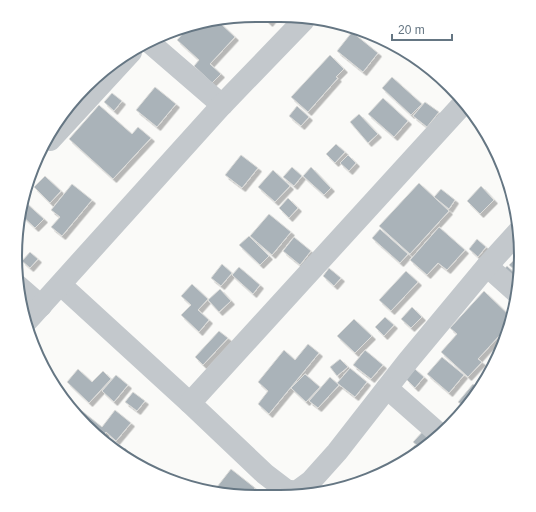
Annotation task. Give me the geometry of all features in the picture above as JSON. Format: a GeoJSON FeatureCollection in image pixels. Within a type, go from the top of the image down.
{"type":"FeatureCollection","features":[{"type":"Feature","properties":{"kind":"street"},"geometry":{"type":"LineString","coordinates":[[25,298],[35,313],[222,105],[301,23]]}},
{"type":"Feature","properties":{"kind":"street"},"geometry":{"type":"LineString","coordinates":[[153,46],[222,105]]}},
{"type":"Feature","properties":{"kind":"street"},"geometry":{"type":"LineString","coordinates":[[57,132],[115,69]]}},
{"type":"Feature","properties":{"kind":"street"},"geometry":{"type":"LineString","coordinates":[[190,403],[460,107]]}},
{"type":"Feature","properties":{"kind":"street"},"geometry":{"type":"LineString","coordinates":[[301,489],[311,482],[337,452],[387,388],[487,266],[513,238]]}},
{"type":"Feature","properties":{"kind":"street"},"geometry":{"type":"LineString","coordinates":[[487,266],[512,288]]}},
{"type":"Feature","properties":{"kind":"street"},"geometry":{"type":"LineString","coordinates":[[61,285],[265,474],[286,490]]}},
{"type":"Feature","properties":{"kind":"street"},"geometry":{"type":"LineString","coordinates":[[387,388],[435,431]]}},
{"type":"Feature","properties":{"kind":"building"},"geometry":{"type":"Polygon","coordinates":[[[222,24],[235,37],[210,64],[221,74],[212,83],[194,66],[199,60],[177,40],[183,33],[222,24]]]}},
{"type":"Feature","properties":{"kind":"building"},"geometry":{"type":"Polygon","coordinates":[[[351,33],[378,53],[363,72],[337,51],[351,33]]]}},
{"type":"Feature","properties":{"kind":"building"},"geometry":{"type":"Polygon","coordinates":[[[330,55],[344,69],[308,112],[291,97],[330,55]]]}},
{"type":"Feature","properties":{"kind":"building"},"geometry":{"type":"Polygon","coordinates":[[[392,77],[422,104],[411,115],[382,88],[392,77]]]}},
{"type":"Feature","properties":{"kind":"building"},"geometry":{"type":"Polygon","coordinates":[[[155,87],[176,104],[157,127],[136,110],[155,87]]]}},
{"type":"Feature","properties":{"kind":"building"},"geometry":{"type":"Polygon","coordinates":[[[112,93],[122,101],[114,111],[104,102],[112,93]]]}},
{"type":"Feature","properties":{"kind":"building"},"geometry":{"type":"Polygon","coordinates":[[[383,98],[408,121],[394,137],[368,114],[383,98]]]}},
{"type":"Feature","properties":{"kind":"building"},"geometry":{"type":"Polygon","coordinates":[[[425,102],[439,112],[427,127],[413,116],[425,102]]]}},
{"type":"Feature","properties":{"kind":"building"},"geometry":{"type":"Polygon","coordinates":[[[99,105],[132,134],[138,127],[151,138],[113,179],[69,139],[99,105]]]}},
{"type":"Feature","properties":{"kind":"building"},"geometry":{"type":"Polygon","coordinates":[[[297,106],[309,117],[301,126],[289,116],[297,106]]]}},
{"type":"Feature","properties":{"kind":"building"},"geometry":{"type":"Polygon","coordinates":[[[359,114],[378,134],[368,143],[350,122],[359,114]]]}},
{"type":"Feature","properties":{"kind":"building"},"geometry":{"type":"Polygon","coordinates":[[[336,144],[345,152],[335,163],[326,154],[336,144]]]}},
{"type":"Feature","properties":{"kind":"building"},"geometry":{"type":"Polygon","coordinates":[[[241,155],[258,168],[242,188],[225,175],[241,155]]]}},
{"type":"Feature","properties":{"kind":"building"},"geometry":{"type":"Polygon","coordinates":[[[348,155],[356,163],[349,171],[340,163],[348,155]]]}},
{"type":"Feature","properties":{"kind":"building"},"geometry":{"type":"Polygon","coordinates":[[[292,167],[302,176],[294,186],[283,177],[292,167]]]}},
{"type":"Feature","properties":{"kind":"building"},"geometry":{"type":"Polygon","coordinates":[[[311,167],[331,188],[324,195],[303,176],[311,167]]]}},
{"type":"Feature","properties":{"kind":"building"},"geometry":{"type":"Polygon","coordinates":[[[273,170],[290,186],[275,202],[258,187],[273,170]]]}},
{"type":"Feature","properties":{"kind":"building"},"geometry":{"type":"Polygon","coordinates":[[[45,176],[61,191],[50,203],[34,187],[45,176]]]}},
{"type":"Feature","properties":{"kind":"building"},"geometry":{"type":"Polygon","coordinates":[[[419,183],[449,211],[410,254],[379,226],[419,183]]]}},
{"type":"Feature","properties":{"kind":"building"},"geometry":{"type":"Polygon","coordinates":[[[72,184],[92,200],[62,236],[51,227],[60,217],[51,210],[72,184]]]}},
{"type":"Feature","properties":{"kind":"building"},"geometry":{"type":"Polygon","coordinates":[[[481,186],[494,200],[480,214],[467,201],[481,186]]]}},
{"type":"Feature","properties":{"kind":"building"},"geometry":{"type":"Polygon","coordinates":[[[441,189],[455,200],[449,209],[434,197],[441,189]]]}},
{"type":"Feature","properties":{"kind":"building"},"geometry":{"type":"Polygon","coordinates":[[[288,198],[298,208],[289,218],[279,208],[288,198]]]}},
{"type":"Feature","properties":{"kind":"building"},"geometry":{"type":"Polygon","coordinates":[[[28,204],[44,219],[35,228],[25,219],[28,204]]]}},
{"type":"Feature","properties":{"kind":"building"},"geometry":{"type":"Polygon","coordinates":[[[269,214],[291,232],[272,255],[250,236],[269,214]]]}},
{"type":"Feature","properties":{"kind":"building"},"geometry":{"type":"Polygon","coordinates":[[[439,227],[465,250],[447,270],[438,263],[427,275],[410,260],[439,227]]]}},
{"type":"Feature","properties":{"kind":"building"},"geometry":{"type":"Polygon","coordinates":[[[380,229],[408,254],[400,263],[372,238],[380,229]]]}},
{"type":"Feature","properties":{"kind":"building"},"geometry":{"type":"Polygon","coordinates":[[[249,236],[269,256],[260,265],[239,245],[249,236]]]}},
{"type":"Feature","properties":{"kind":"building"},"geometry":{"type":"Polygon","coordinates":[[[294,237],[311,251],[300,265],[283,251],[294,237]]]}},
{"type":"Feature","properties":{"kind":"building"},"geometry":{"type":"Polygon","coordinates":[[[477,239],[486,247],[478,257],[469,249],[477,239]]]}},
{"type":"Feature","properties":{"kind":"building"},"geometry":{"type":"Polygon","coordinates":[[[30,252],[38,259],[30,268],[22,261],[30,252]]]}},
{"type":"Feature","properties":{"kind":"building"},"geometry":{"type":"Polygon","coordinates":[[[514,260],[513,269],[509,265],[514,260]]]}},
{"type":"Feature","properties":{"kind":"building"},"geometry":{"type":"Polygon","coordinates":[[[222,264],[232,273],[221,286],[211,278],[222,264]]]}},
{"type":"Feature","properties":{"kind":"building"},"geometry":{"type":"Polygon","coordinates":[[[507,266],[513,271],[512,279],[500,274],[507,266]]]}},
{"type":"Feature","properties":{"kind":"building"},"geometry":{"type":"Polygon","coordinates":[[[239,267],[260,285],[253,294],[232,275],[239,267]]]}},
{"type":"Feature","properties":{"kind":"building"},"geometry":{"type":"Polygon","coordinates":[[[329,268],[341,278],[334,286],[323,276],[329,268]]]}},
{"type":"Feature","properties":{"kind":"building"},"geometry":{"type":"Polygon","coordinates":[[[406,271],[418,282],[391,311],[379,300],[406,271]]]}},
{"type":"Feature","properties":{"kind":"building"},"geometry":{"type":"Polygon","coordinates":[[[192,284],[208,299],[198,310],[209,320],[199,332],[181,315],[191,305],[181,296],[192,284]]]}},
{"type":"Feature","properties":{"kind":"building"},"geometry":{"type":"Polygon","coordinates":[[[220,289],[231,301],[219,312],[208,300],[220,289]]]}},
{"type":"Feature","properties":{"kind":"building"},"geometry":{"type":"Polygon","coordinates":[[[484,291],[507,313],[501,334],[478,359],[482,362],[468,377],[441,352],[457,334],[450,328],[484,291]]]}},
{"type":"Feature","properties":{"kind":"building"},"geometry":{"type":"Polygon","coordinates":[[[412,307],[422,317],[411,328],[401,319],[412,307]]]}},
{"type":"Feature","properties":{"kind":"building"},"geometry":{"type":"Polygon","coordinates":[[[385,317],[394,325],[384,336],[375,327],[385,317]]]}},
{"type":"Feature","properties":{"kind":"building"},"geometry":{"type":"Polygon","coordinates":[[[354,319],[372,336],[355,353],[337,336],[354,319]]]}},
{"type":"Feature","properties":{"kind":"building"},"geometry":{"type":"Polygon","coordinates":[[[219,331],[228,338],[203,365],[195,357],[219,331]]]}},
{"type":"Feature","properties":{"kind":"building"},"geometry":{"type":"Polygon","coordinates":[[[308,344],[319,353],[269,414],[258,404],[268,391],[258,382],[284,350],[295,360],[308,344]]]}},
{"type":"Feature","properties":{"kind":"building"},"geometry":{"type":"Polygon","coordinates":[[[365,350],[383,365],[371,379],[353,365],[365,350]]]}},
{"type":"Feature","properties":{"kind":"building"},"geometry":{"type":"Polygon","coordinates":[[[442,357],[464,375],[449,393],[427,374],[442,357]]]}},
{"type":"Feature","properties":{"kind":"building"},"geometry":{"type":"Polygon","coordinates":[[[340,359],[348,367],[337,376],[330,367],[340,359]]]}},
{"type":"Feature","properties":{"kind":"building"},"geometry":{"type":"Polygon","coordinates":[[[350,368],[367,382],[355,397],[337,383],[350,368]]]}},
{"type":"Feature","properties":{"kind":"building"},"geometry":{"type":"Polygon","coordinates":[[[78,369],[92,382],[103,371],[111,379],[89,403],[67,382],[78,369]]]}},
{"type":"Feature","properties":{"kind":"building"},"geometry":{"type":"Polygon","coordinates":[[[415,369],[424,377],[415,388],[406,379],[415,369]]]}},
{"type":"Feature","properties":{"kind":"building"},"geometry":{"type":"Polygon","coordinates":[[[305,374],[320,387],[306,402],[291,388],[305,374]]]}},
{"type":"Feature","properties":{"kind":"building"},"geometry":{"type":"Polygon","coordinates":[[[116,375],[128,385],[114,402],[102,391],[116,375]]]}},
{"type":"Feature","properties":{"kind":"building"},"geometry":{"type":"Polygon","coordinates":[[[330,377],[339,385],[318,408],[309,401],[330,377]]]}},
{"type":"Feature","properties":{"kind":"building"},"geometry":{"type":"Polygon","coordinates":[[[473,384],[475,386],[461,404],[458,402],[473,384]]]}},
{"type":"Feature","properties":{"kind":"building"},"geometry":{"type":"Polygon","coordinates":[[[133,392],[145,401],[137,411],[125,402],[133,392]]]}},
{"type":"Feature","properties":{"kind":"building"},"geometry":{"type":"Polygon","coordinates":[[[115,410],[131,423],[116,441],[106,432],[104,434],[102,432],[82,412],[102,427],[115,410]]]}},
{"type":"Feature","properties":{"kind":"building"},"geometry":{"type":"Polygon","coordinates":[[[426,428],[432,433],[417,446],[413,442],[426,428]]]}},
{"type":"Feature","properties":{"kind":"building"},"geometry":{"type":"Polygon","coordinates":[[[231,469],[255,488],[253,490],[217,487],[231,469]]]}}]}
